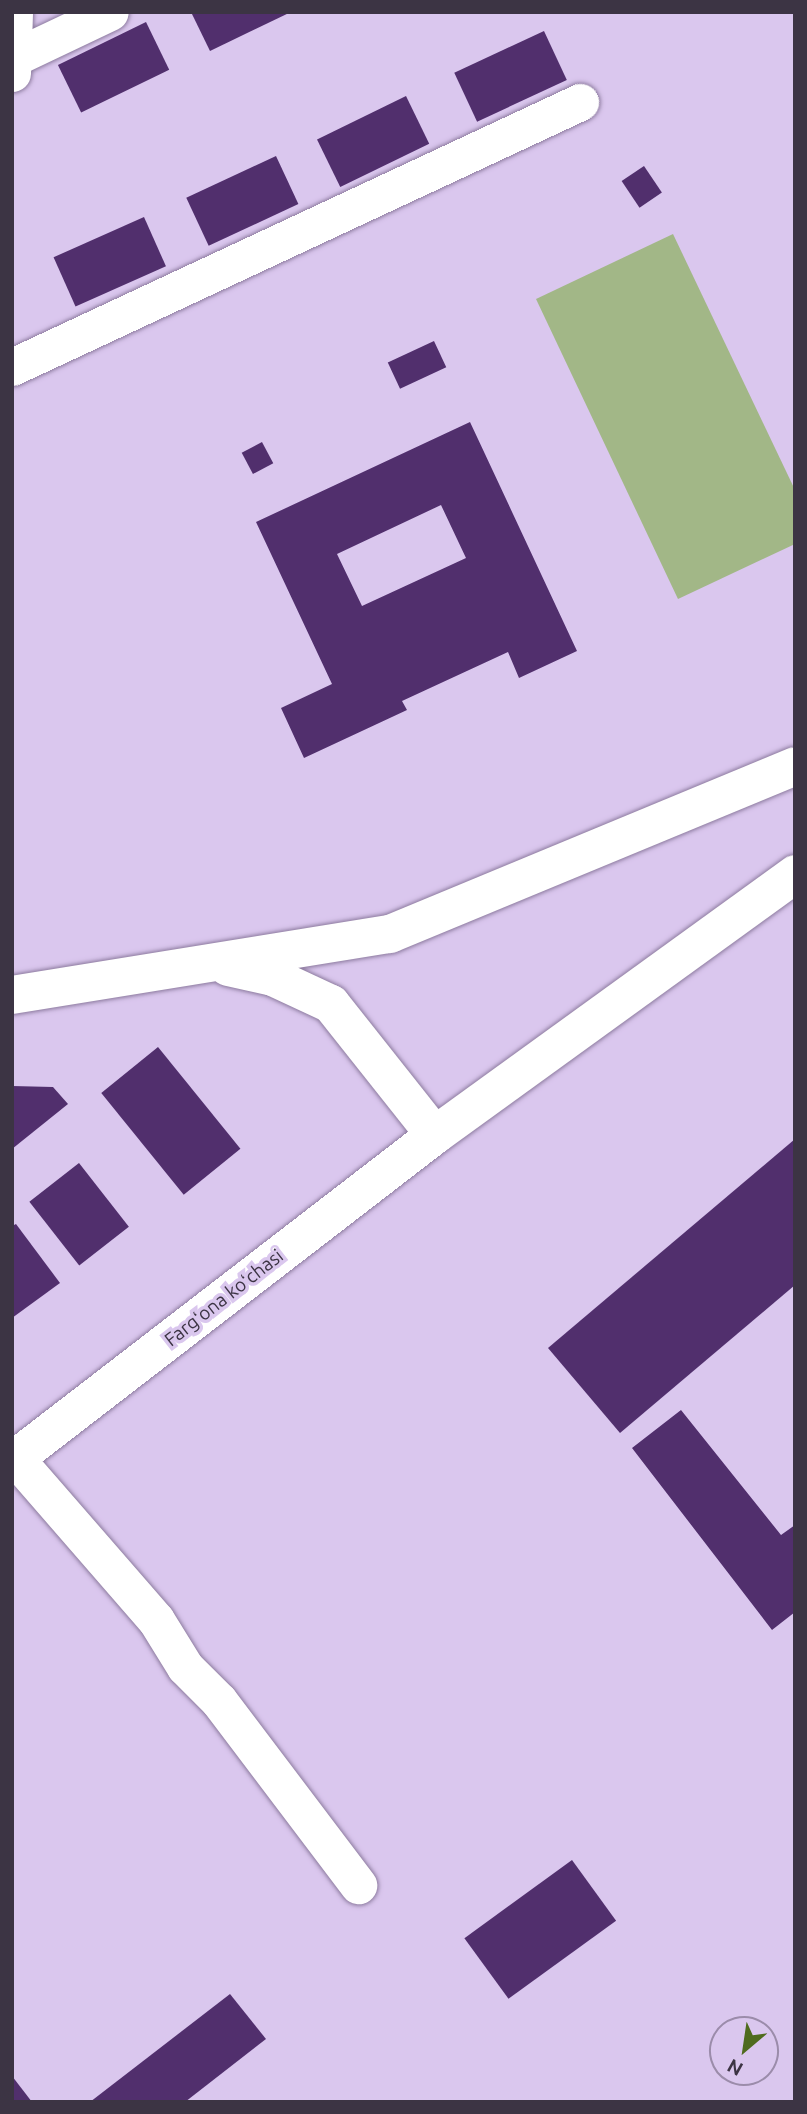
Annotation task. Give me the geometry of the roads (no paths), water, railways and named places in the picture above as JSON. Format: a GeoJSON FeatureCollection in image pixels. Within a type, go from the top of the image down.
{"type":"FeatureCollection","features":[{"type":"Feature","properties":{"kind":"street"},"geometry":{"type":"LineString","coordinates":[[12,74],[14,12]]}},
{"type":"Feature","properties":{"kind":"street"},"geometry":{"type":"LineString","coordinates":[[13,58],[110,12]]}},
{"type":"Feature","properties":{"kind":"street"},"geometry":{"type":"LineString","coordinates":[[12,367],[580,102]]}},
{"type":"Feature","properties":{"kind":"street"},"geometry":{"type":"LineString","coordinates":[[12,995],[390,934],[795,766]]}},
{"type":"Feature","properties":{"kind":"street","name":"Fargʻona koʻchasi"},"geometry":{"type":"LineString","coordinates":[[14,1460],[435,1135],[795,874]]}},
{"type":"Feature","properties":{"kind":"street"},"geometry":{"type":"LineString","coordinates":[[208,963],[273,977],[331,1004],[435,1135]]}},
{"type":"Feature","properties":{"kind":"street"},"geometry":{"type":"LineString","coordinates":[[14,1460],[156,1620],[185,1667],[219,1701],[358,1885]]}}]}
